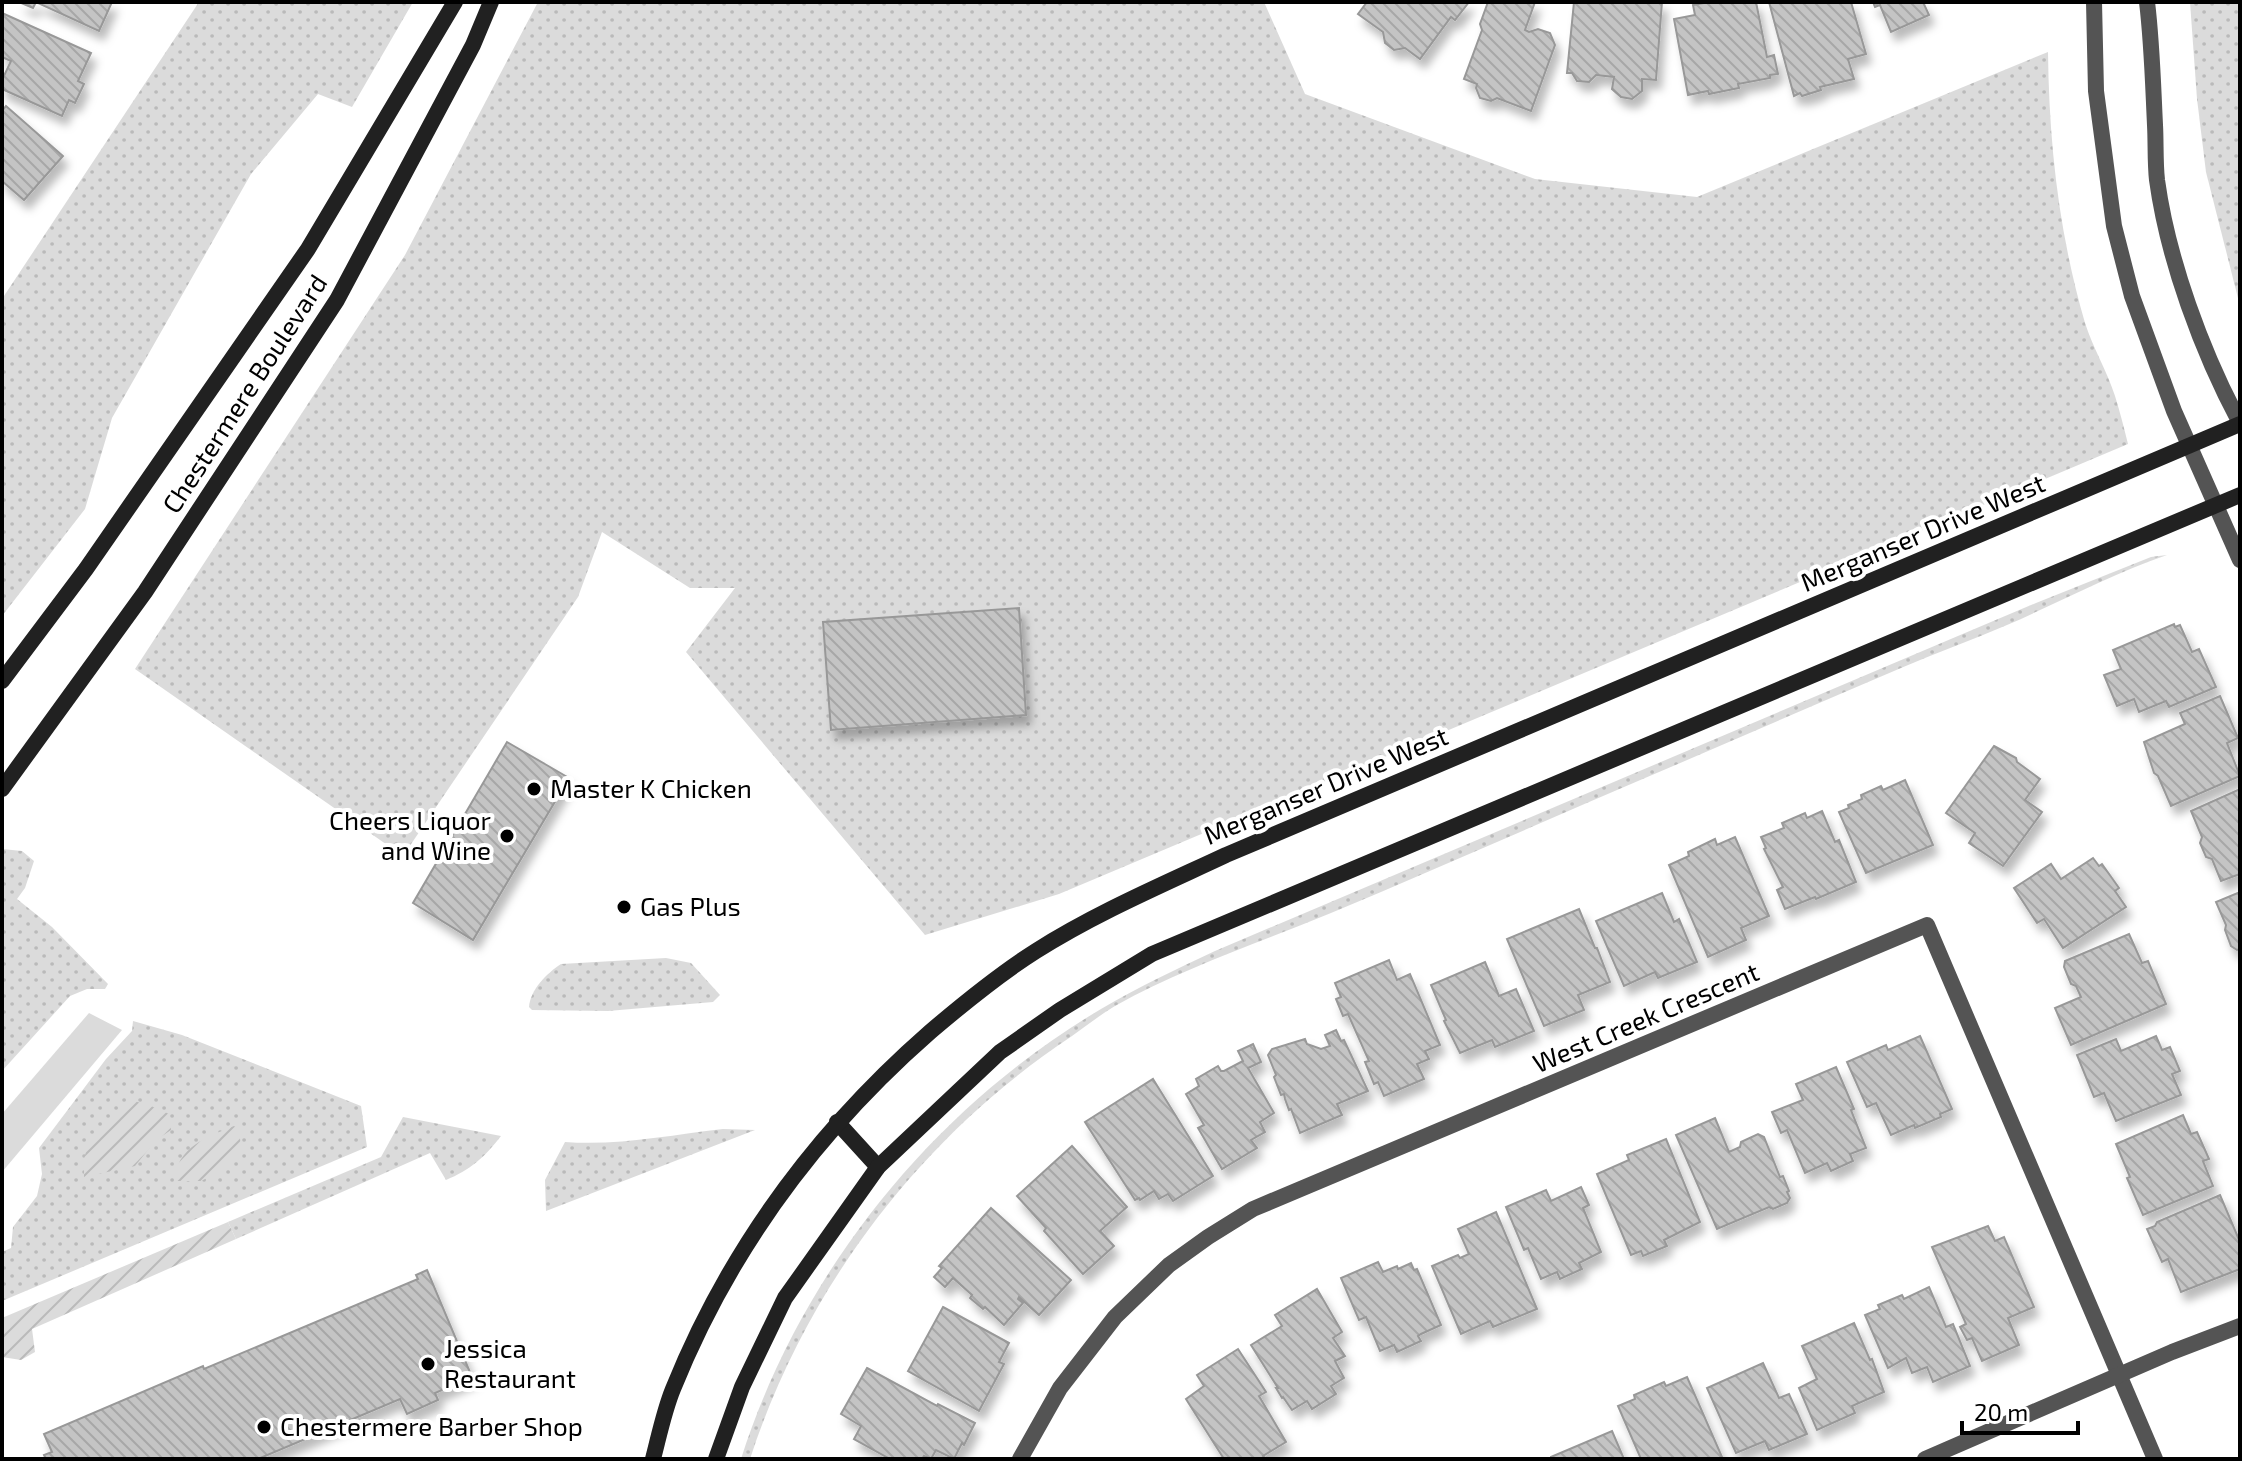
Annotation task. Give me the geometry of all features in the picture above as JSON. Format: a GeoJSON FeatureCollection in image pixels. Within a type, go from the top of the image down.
{"type":"FeatureCollection","features":[{"type":"Feature","properties":{"kind":"street","name":"Chestermere Boulevard"},"geometry":{"type":"LineString","coordinates":[[2,681],[86,569],[308,249],[455,2]]}},
{"type":"Feature","properties":{"kind":"street","name":"Chestermere Boulevard"},"geometry":{"type":"LineString","coordinates":[[2,789],[145,592],[337,300],[473,45],[491,2]]}},
{"type":"Feature","properties":{"kind":"street"},"geometry":{"type":"LineString","coordinates":[[2094,2],[2096,91],[2114,226],[2132,296],[2174,411],[2240,560]]}},
{"type":"Feature","properties":{"kind":"street"},"geometry":{"type":"LineString","coordinates":[[2147,2],[2157,177],[2167,234],[2192,312],[2240,424]]}},
{"type":"Feature","properties":{"kind":"street","name":"Merganser Drive West"},"geometry":{"type":"LineString","coordinates":[[653,1459],[672,1391],[718,1294],[749,1240],[802,1166],[837,1122],[889,1069],[978,991],[1036,951],[1093,918],[1226,855],[2240,424]]}},
{"type":"Feature","properties":{"kind":"street"},"geometry":{"type":"LineString","coordinates":[[716,1459],[742,1387],[785,1298],[878,1167],[1000,1052],[1060,1010],[1152,954],[2240,495]]}},
{"type":"Feature","properties":{"kind":"street","name":"West Creek Crescent"},"geometry":{"type":"LineString","coordinates":[[1020,1459],[1060,1388],[1115,1317],[1169,1265],[1253,1209],[1927,925],[2119,1374]]}},
{"type":"Feature","properties":{"kind":"street"},"geometry":{"type":"LineString","coordinates":[[837,1122],[878,1167]]}},
{"type":"Feature","properties":{"kind":"street"},"geometry":{"type":"LineString","coordinates":[[1925,1459],[2119,1374],[2240,1326]]}},
{"type":"Feature","properties":{"kind":"street"},"geometry":{"type":"LineString","coordinates":[[2119,1374],[2155,1459]]}},
{"type":"Feature","properties":{"kind":"shaded area"},"geometry":{"type":"Polygon","coordinates":[[[199,2],[413,2],[352,107],[318,94],[251,174],[112,418],[85,509],[2,616],[2,299],[199,2]]]}},
{"type":"Feature","properties":{"kind":"shaded area"},"geometry":{"type":"Polygon","coordinates":[[[538,2],[1264,2],[1305,94],[1535,179],[1697,197],[2048,52],[2053,155],[2068,256],[2085,323],[2112,387],[2128,444],[1059,894],[925,935],[686,652],[735,588],[690,588],[602,532],[578,597],[403,856],[135,669],[405,255],[538,2]]]}},
{"type":"Feature","properties":{"kind":"shaded area"},"geometry":{"type":"Polygon","coordinates":[[[2190,2],[2240,2],[2240,306],[2206,172],[2190,2]]]}},
{"type":"Feature","properties":{"kind":"shaded area"},"geometry":{"type":"Polygon","coordinates":[[[2167,555],[1370,896],[1194,968],[1109,1009],[1017,1076],[966,1120],[919,1168],[875,1220],[803,1334],[774,1396],[750,1459],[741,1459],[767,1390],[799,1324],[837,1261],[880,1201],[929,1146],[982,1095],[1040,1049],[1101,1009],[1215,951],[2036,603],[2151,557],[2167,555]]]}},
{"type":"Feature","properties":{"kind":"shaded area"},"geometry":{"type":"Polygon","coordinates":[[[2,849],[22,851],[34,861],[25,888],[17,899],[52,927],[108,984],[105,989],[87,989],[70,996],[2,1071],[2,849]]]}},
{"type":"Feature","properties":{"kind":"shaded area"},"geometry":{"type":"Polygon","coordinates":[[[666,958],[691,963],[720,995],[713,1002],[608,1011],[532,1010],[529,1007],[532,994],[540,982],[561,964],[666,958]]]}},
{"type":"Feature","properties":{"kind":"shaded area"},"geometry":{"type":"Polygon","coordinates":[[[89,1013],[122,1030],[2,1172],[2,1114],[89,1013]]]}},
{"type":"Feature","properties":{"kind":"shaded area"},"geometry":{"type":"Polygon","coordinates":[[[133,1021],[182,1035],[361,1106],[367,1147],[2,1301],[2,1252],[11,1248],[13,1227],[37,1196],[42,1174],[39,1148],[106,1059],[132,1031],[133,1021]]]}},
{"type":"Feature","properties":{"kind":"shaded area"},"geometry":{"type":"Polygon","coordinates":[[[131,1100],[169,1114],[171,1130],[156,1140],[135,1166],[84,1177],[84,1159],[89,1141],[131,1100]]]}},
{"type":"Feature","properties":{"kind":"shaded area"},"geometry":{"type":"Polygon","coordinates":[[[403,1117],[501,1136],[476,1162],[446,1180],[430,1153],[236,1239],[228,1222],[381,1157],[403,1117]]]}},
{"type":"Feature","properties":{"kind":"shaded area"},"geometry":{"type":"Polygon","coordinates":[[[234,1126],[239,1129],[241,1148],[229,1167],[201,1181],[175,1181],[177,1169],[187,1152],[204,1139],[234,1126]]]}},
{"type":"Feature","properties":{"kind":"shaded area"},"geometry":{"type":"Polygon","coordinates":[[[723,1129],[755,1130],[546,1211],[545,1180],[565,1142],[624,1141],[723,1129]]]}},
{"type":"Feature","properties":{"kind":"shaded area"},"geometry":{"type":"Polygon","coordinates":[[[228,1222],[236,1239],[32,1329],[35,1352],[21,1360],[2,1357],[2,1318],[228,1222]]]}},
{"type":"Feature","properties":{"kind":"building"},"geometry":{"type":"Polygon","coordinates":[[[19,2],[36,2],[33,8],[19,2]]]}},
{"type":"Feature","properties":{"kind":"building"},"geometry":{"type":"Polygon","coordinates":[[[36,2],[112,2],[99,31],[36,2]]]}},
{"type":"Feature","properties":{"kind":"building"},"geometry":{"type":"Polygon","coordinates":[[[1367,2],[1469,2],[1455,20],[1451,17],[1420,59],[1405,48],[1394,50],[1385,43],[1383,32],[1358,14],[1367,2]]]}},
{"type":"Feature","properties":{"kind":"building"},"geometry":{"type":"Polygon","coordinates":[[[1488,2],[1535,2],[1525,30],[1538,29],[1550,33],[1555,45],[1531,111],[1497,98],[1491,101],[1480,98],[1477,84],[1464,79],[1482,30],[1480,24],[1488,2]]]}},
{"type":"Feature","properties":{"kind":"building"},"geometry":{"type":"Polygon","coordinates":[[[1574,2],[1662,2],[1656,80],[1642,79],[1642,91],[1632,99],[1621,97],[1612,89],[1614,77],[1596,75],[1589,82],[1577,81],[1572,73],[1567,73],[1574,2]]]}},
{"type":"Feature","properties":{"kind":"building"},"geometry":{"type":"Polygon","coordinates":[[[1756,2],[1767,57],[1774,55],[1778,74],[1738,84],[1739,88],[1688,95],[1674,19],[1695,15],[1693,5],[1756,2]]]}},
{"type":"Feature","properties":{"kind":"building"},"geometry":{"type":"Polygon","coordinates":[[[1769,2],[1851,2],[1866,54],[1848,59],[1854,79],[1794,96],[1769,2]]]}},
{"type":"Feature","properties":{"kind":"building"},"geometry":{"type":"Polygon","coordinates":[[[1873,2],[1923,2],[1929,15],[1891,32],[1880,5],[1875,7],[1873,2]]]}},
{"type":"Feature","properties":{"kind":"building"},"geometry":{"type":"Polygon","coordinates":[[[2,13],[91,53],[78,81],[84,84],[75,103],[69,100],[62,116],[2,89],[2,80],[11,61],[2,57],[2,13]]]}},
{"type":"Feature","properties":{"kind":"building"},"geometry":{"type":"Polygon","coordinates":[[[6,106],[63,156],[24,200],[2,181],[2,111],[6,106]]]}},
{"type":"Feature","properties":{"kind":"building"},"geometry":{"type":"Polygon","coordinates":[[[1019,608],[1026,715],[831,730],[823,622],[1019,608]]]}},
{"type":"Feature","properties":{"kind":"building"},"geometry":{"type":"Polygon","coordinates":[[[2174,624],[2175,627],[2180,625],[2192,652],[2199,649],[2216,687],[2169,707],[2166,701],[2139,712],[2134,699],[2117,706],[2104,675],[2121,669],[2113,650],[2174,624]]]}},
{"type":"Feature","properties":{"kind":"building"},"geometry":{"type":"Polygon","coordinates":[[[2220,696],[2238,738],[2227,743],[2240,776],[2171,806],[2154,773],[2144,742],[2185,724],[2180,713],[2220,696]]]}},
{"type":"Feature","properties":{"kind":"building"},"geometry":{"type":"Polygon","coordinates":[[[507,742],[569,778],[473,940],[413,903],[507,742]]]}},
{"type":"Feature","properties":{"kind":"building"},"geometry":{"type":"Polygon","coordinates":[[[1994,746],[2016,758],[2040,779],[2025,800],[2042,812],[2003,866],[1969,843],[1975,833],[1946,813],[1994,746]]]}},
{"type":"Feature","properties":{"kind":"building"},"geometry":{"type":"Polygon","coordinates":[[[1905,780],[1933,845],[1866,873],[1839,812],[1862,799],[1861,795],[1905,780]]]}},
{"type":"Feature","properties":{"kind":"building"},"geometry":{"type":"Polygon","coordinates":[[[2240,789],[2240,874],[2221,881],[2212,859],[2206,857],[2200,843],[2202,837],[2191,811],[2240,789]]]}},
{"type":"Feature","properties":{"kind":"building"},"geometry":{"type":"Polygon","coordinates":[[[1822,811],[1835,842],[1839,840],[1856,882],[1785,909],[1777,890],[1783,887],[1761,837],[1784,828],[1782,823],[1805,813],[1807,818],[1822,811]]]}},
{"type":"Feature","properties":{"kind":"building"},"geometry":{"type":"Polygon","coordinates":[[[1735,837],[1769,916],[1741,928],[1746,940],[1708,957],[1669,865],[1715,839],[1717,845],[1735,837]]]}},
{"type":"Feature","properties":{"kind":"building"},"geometry":{"type":"Polygon","coordinates":[[[2093,858],[2099,866],[2102,864],[2119,888],[2115,891],[2126,907],[2063,948],[2044,919],[2037,923],[2014,888],[2051,864],[2061,879],[2093,858]]]}},
{"type":"Feature","properties":{"kind":"building"},"geometry":{"type":"Polygon","coordinates":[[[2240,892],[2240,949],[2237,950],[2231,946],[2216,902],[2240,892]]]}},
{"type":"Feature","properties":{"kind":"building"},"geometry":{"type":"Polygon","coordinates":[[[1662,893],[1674,922],[1679,919],[1697,962],[1658,978],[1655,972],[1624,986],[1596,921],[1662,893]]]}},
{"type":"Feature","properties":{"kind":"building"},"geometry":{"type":"Polygon","coordinates":[[[1579,909],[1610,982],[1578,995],[1584,1010],[1544,1026],[1507,939],[1579,909]]]}},
{"type":"Feature","properties":{"kind":"building"},"geometry":{"type":"Polygon","coordinates":[[[2129,934],[2142,963],[2148,961],[2166,1004],[2071,1045],[2055,1008],[2081,997],[2076,986],[2071,984],[2064,967],[2065,961],[2129,934]]]}},
{"type":"Feature","properties":{"kind":"building"},"geometry":{"type":"Polygon","coordinates":[[[1389,960],[1397,980],[1410,974],[1440,1045],[1425,1051],[1429,1059],[1417,1064],[1424,1079],[1384,1096],[1378,1082],[1374,1084],[1365,1062],[1369,1061],[1348,1014],[1343,1016],[1336,999],[1341,997],[1335,983],[1389,960]]]}},
{"type":"Feature","properties":{"kind":"building"},"geometry":{"type":"Polygon","coordinates":[[[1485,962],[1499,996],[1516,989],[1534,1031],[1495,1047],[1492,1040],[1460,1053],[1431,985],[1485,962]]]}},
{"type":"Feature","properties":{"kind":"building"},"geometry":{"type":"Polygon","coordinates":[[[1336,1030],[1341,1041],[1344,1040],[1368,1091],[1337,1104],[1342,1115],[1300,1133],[1284,1094],[1281,1095],[1268,1055],[1272,1049],[1305,1039],[1307,1044],[1321,1049],[1330,1046],[1325,1035],[1336,1030]]]}},
{"type":"Feature","properties":{"kind":"building"},"geometry":{"type":"Polygon","coordinates":[[[1920,1036],[1952,1109],[1940,1114],[1941,1117],[1891,1135],[1876,1103],[1867,1107],[1847,1062],[1886,1045],[1888,1050],[1920,1036]]]}},
{"type":"Feature","properties":{"kind":"building"},"geometry":{"type":"Polygon","coordinates":[[[2156,1036],[2162,1050],[2170,1047],[2180,1071],[2172,1074],[2181,1095],[2116,1121],[2104,1093],[2094,1097],[2077,1055],[2116,1039],[2121,1051],[2156,1036]]]}},
{"type":"Feature","properties":{"kind":"building"},"geometry":{"type":"Polygon","coordinates":[[[1253,1044],[1261,1062],[1248,1068],[1274,1113],[1260,1122],[1265,1132],[1251,1140],[1257,1148],[1222,1169],[1198,1128],[1204,1125],[1186,1094],[1199,1086],[1196,1079],[1218,1066],[1224,1071],[1243,1061],[1238,1051],[1253,1044]]]}},
{"type":"Feature","properties":{"kind":"building"},"geometry":{"type":"Polygon","coordinates":[[[1836,1067],[1866,1148],[1850,1154],[1853,1161],[1831,1171],[1827,1163],[1805,1173],[1787,1130],[1781,1133],[1772,1112],[1803,1100],[1796,1084],[1836,1067]]]}},
{"type":"Feature","properties":{"kind":"building"},"geometry":{"type":"Polygon","coordinates":[[[1153,1079],[1213,1176],[1173,1201],[1168,1194],[1159,1199],[1154,1191],[1135,1200],[1085,1122],[1153,1079]]]}},
{"type":"Feature","properties":{"kind":"building"},"geometry":{"type":"Polygon","coordinates":[[[2183,1115],[2191,1134],[2197,1132],[2209,1159],[2203,1161],[2213,1186],[2143,1215],[2116,1144],[2183,1115]]]}},
{"type":"Feature","properties":{"kind":"building"},"geometry":{"type":"Polygon","coordinates":[[[1715,1118],[1729,1152],[1758,1134],[1764,1137],[1789,1191],[1787,1203],[1773,1209],[1769,1207],[1717,1229],[1676,1135],[1715,1118]]]}},
{"type":"Feature","properties":{"kind":"building"},"geometry":{"type":"Polygon","coordinates":[[[1666,1139],[1700,1222],[1664,1240],[1667,1246],[1643,1256],[1641,1251],[1631,1255],[1597,1174],[1629,1160],[1627,1155],[1666,1139]]]}},
{"type":"Feature","properties":{"kind":"building"},"geometry":{"type":"Polygon","coordinates":[[[1072,1146],[1127,1207],[1100,1231],[1114,1246],[1083,1274],[1017,1196],[1072,1146]]]}},
{"type":"Feature","properties":{"kind":"building"},"geometry":{"type":"Polygon","coordinates":[[[1581,1187],[1589,1205],[1583,1208],[1601,1252],[1579,1263],[1582,1269],[1560,1279],[1557,1272],[1541,1279],[1528,1248],[1524,1250],[1506,1207],[1546,1190],[1551,1201],[1581,1187]]]}},
{"type":"Feature","properties":{"kind":"building"},"geometry":{"type":"Polygon","coordinates":[[[2220,1195],[2240,1242],[2240,1269],[2181,1292],[2168,1259],[2162,1262],[2147,1229],[2220,1195]]]}},
{"type":"Feature","properties":{"kind":"building"},"geometry":{"type":"Polygon","coordinates":[[[991,1208],[1071,1280],[1039,1315],[1019,1297],[1023,1303],[1004,1325],[970,1298],[972,1295],[953,1278],[945,1287],[934,1277],[942,1268],[939,1266],[991,1208]]]}},
{"type":"Feature","properties":{"kind":"building"},"geometry":{"type":"Polygon","coordinates":[[[1496,1212],[1537,1309],[1493,1327],[1490,1321],[1461,1334],[1432,1266],[1458,1255],[1460,1258],[1469,1254],[1458,1229],[1496,1212]]]}},
{"type":"Feature","properties":{"kind":"building"},"geometry":{"type":"Polygon","coordinates":[[[1988,1226],[1995,1241],[2004,1237],[2034,1307],[2008,1318],[2019,1345],[1982,1361],[1972,1338],[1967,1340],[1960,1327],[1966,1324],[1932,1247],[1988,1226]]]}},
{"type":"Feature","properties":{"kind":"building"},"geometry":{"type":"Polygon","coordinates":[[[1378,1262],[1383,1272],[1411,1263],[1414,1270],[1417,1269],[1441,1325],[1418,1336],[1421,1341],[1397,1352],[1394,1345],[1380,1351],[1366,1317],[1359,1320],[1341,1278],[1378,1262]]]}},
{"type":"Feature","properties":{"kind":"building"},"geometry":{"type":"Polygon","coordinates":[[[427,1270],[472,1377],[435,1393],[438,1400],[407,1414],[400,1399],[258,1459],[46,1459],[44,1455],[52,1452],[44,1434],[418,1279],[416,1275],[427,1270]]]}},
{"type":"Feature","properties":{"kind":"building"},"geometry":{"type":"Polygon","coordinates":[[[1929,1287],[1946,1327],[1953,1324],[1970,1366],[1933,1382],[1927,1367],[1912,1373],[1906,1358],[1888,1368],[1865,1315],[1880,1309],[1878,1305],[1902,1295],[1904,1299],[1929,1287]]]}},
{"type":"Feature","properties":{"kind":"building"},"geometry":{"type":"Polygon","coordinates":[[[1317,1289],[1342,1332],[1333,1338],[1345,1356],[1335,1361],[1344,1378],[1331,1386],[1336,1394],[1312,1409],[1307,1401],[1292,1410],[1251,1345],[1282,1326],[1275,1315],[1317,1289]]]}},
{"type":"Feature","properties":{"kind":"building"},"geometry":{"type":"Polygon","coordinates":[[[943,1307],[1009,1343],[999,1362],[1004,1364],[979,1411],[908,1371],[943,1307]]]}},
{"type":"Feature","properties":{"kind":"building"},"geometry":{"type":"Polygon","coordinates":[[[1854,1323],[1884,1392],[1852,1406],[1855,1413],[1817,1430],[1799,1388],[1817,1379],[1802,1346],[1854,1323]]]}},
{"type":"Feature","properties":{"kind":"building"},"geometry":{"type":"Polygon","coordinates":[[[1238,1349],[1266,1392],[1259,1396],[1286,1442],[1263,1456],[1266,1459],[1224,1459],[1186,1399],[1204,1386],[1197,1375],[1238,1349]]]}},
{"type":"Feature","properties":{"kind":"building"},"geometry":{"type":"Polygon","coordinates":[[[1763,1363],[1779,1398],[1789,1394],[1807,1434],[1769,1450],[1765,1441],[1736,1453],[1707,1388],[1763,1363]]]}},
{"type":"Feature","properties":{"kind":"building"},"geometry":{"type":"Polygon","coordinates":[[[867,1368],[975,1423],[954,1459],[936,1450],[931,1459],[924,1456],[922,1459],[890,1459],[854,1439],[861,1426],[841,1414],[867,1368]]]}},
{"type":"Feature","properties":{"kind":"building"},"geometry":{"type":"Polygon","coordinates":[[[1687,1377],[1722,1457],[1641,1459],[1618,1406],[1664,1382],[1666,1386],[1687,1377]]]}},
{"type":"Feature","properties":{"kind":"building"},"geometry":{"type":"Polygon","coordinates":[[[1612,1431],[1624,1459],[1551,1459],[1551,1457],[1612,1431]]]}},
{"type":"Feature","properties":{"kind":"place","name":"Master K Chicken"},"geometry":{"type":"Point","coordinates":[534,789]}},
{"type":"Feature","properties":{"kind":"place","name":"Cheers Liquor and Wine"},"geometry":{"type":"Point","coordinates":[507,836]}},
{"type":"Feature","properties":{"kind":"place","name":"Gas Plus"},"geometry":{"type":"Point","coordinates":[624,907]}},
{"type":"Feature","properties":{"kind":"place","name":"Jessica Restaurant"},"geometry":{"type":"Point","coordinates":[428,1364]}},
{"type":"Feature","properties":{"kind":"place","name":"Chestermere Barber Shop"},"geometry":{"type":"Point","coordinates":[264,1427]}}]}
